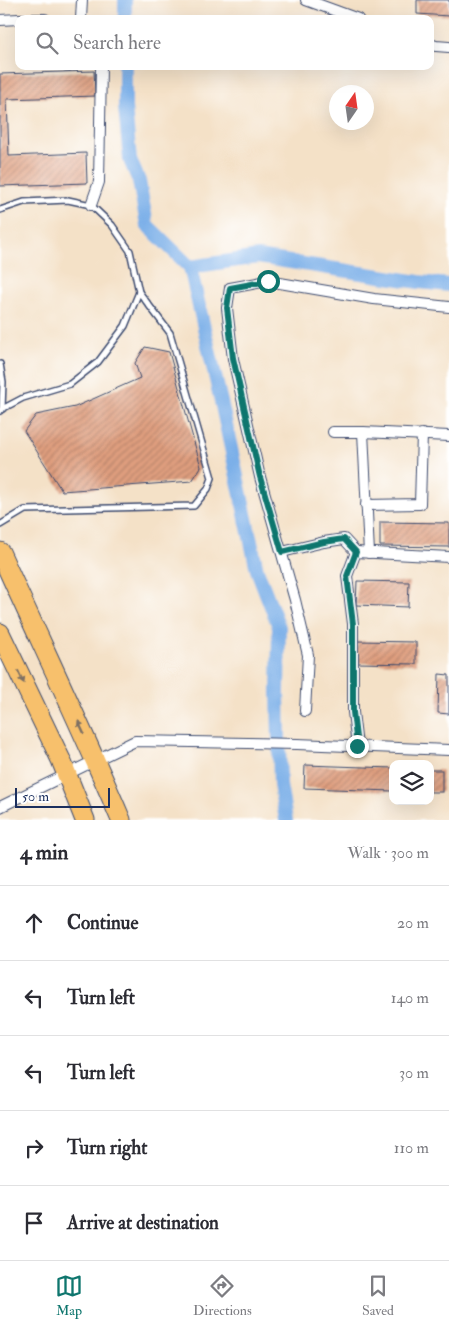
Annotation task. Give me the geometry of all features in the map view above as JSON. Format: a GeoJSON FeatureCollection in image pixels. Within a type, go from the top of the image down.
{"type":"FeatureCollection","features":[{"type":"Feature","properties":{"kind":"highway"},"geometry":{"type":"LineString","coordinates":[[0,552],[96,760],[121,820]]}},
{"type":"Feature","properties":{"kind":"highway"},"geometry":{"type":"LineString","coordinates":[[0,633],[67,775],[85,820]]}},
{"type":"Feature","properties":{"kind":"street"},"geometry":{"type":"LineString","coordinates":[[81,15],[82,0]]}},
{"type":"Feature","properties":{"kind":"street"},"geometry":{"type":"LineString","coordinates":[[306,0],[347,15]]}},
{"type":"Feature","properties":{"kind":"street"},"geometry":{"type":"LineString","coordinates":[[0,20],[15,19]]}},
{"type":"Feature","properties":{"kind":"street"},"geometry":{"type":"LineString","coordinates":[[434,45],[449,47]]}},
{"type":"Feature","properties":{"kind":"street"},"geometry":{"type":"LineString","coordinates":[[91,205],[99,182],[101,70]]}},
{"type":"Feature","properties":{"kind":"street"},"geometry":{"type":"LineString","coordinates":[[305,711],[308,655],[296,600],[260,477],[233,358],[227,308],[230,288],[268,281],[374,299],[449,307]]}},
{"type":"Feature","properties":{"kind":"street"},"geometry":{"type":"LineString","coordinates":[[333,432],[449,436]]}},
{"type":"Feature","properties":{"kind":"street"},"geometry":{"type":"LineString","coordinates":[[363,432],[369,553]]}},
{"type":"Feature","properties":{"kind":"street"},"geometry":{"type":"LineString","coordinates":[[366,504],[420,504],[422,434]]}},
{"type":"Feature","properties":{"kind":"street"},"geometry":{"type":"LineString","coordinates":[[282,552],[344,539],[356,552],[449,557]]}},
{"type":"Feature","properties":{"kind":"street"},"geometry":{"type":"LineString","coordinates":[[356,552],[347,576],[353,624],[353,712],[357,746]]}},
{"type":"Feature","properties":{"kind":"street"},"geometry":{"type":"LineString","coordinates":[[0,807],[136,741],[296,744],[449,750]]}},
{"type":"Feature","properties":{"kind":"lane"},"geometry":{"type":"LineString","coordinates":[[0,210],[24,202],[68,200],[91,205],[112,225],[130,252],[139,292],[170,333],[212,478],[208,489],[194,506],[25,510],[0,525]]}},
{"type":"Feature","properties":{"kind":"lane"},"geometry":{"type":"LineString","coordinates":[[1,410],[23,398],[70,384],[98,362],[125,326],[139,292]]}},
{"type":"Feature","properties":{"kind":"lane"},"geometry":{"type":"LineString","coordinates":[[0,364],[3,382],[1,410]]}},
{"type":"Feature","properties":{"kind":"building"},"geometry":{"type":"Polygon","coordinates":[[[417,0],[449,0],[449,16],[417,14],[417,0]]]}},
{"type":"Feature","properties":{"kind":"building"},"geometry":{"type":"Polygon","coordinates":[[[94,71],[95,96],[7,99],[9,156],[86,153],[87,183],[0,186],[0,74],[94,71]]]}},
{"type":"Feature","properties":{"kind":"building"},"geometry":{"type":"Polygon","coordinates":[[[145,347],[169,352],[201,467],[192,481],[62,491],[24,431],[36,415],[75,407],[140,378],[135,363],[145,347]]]}},
{"type":"Feature","properties":{"kind":"building"},"geometry":{"type":"Polygon","coordinates":[[[380,522],[449,523],[449,547],[380,546],[380,522]]]}},
{"type":"Feature","properties":{"kind":"building"},"geometry":{"type":"Polygon","coordinates":[[[357,581],[409,582],[408,607],[356,605],[357,581]]]}},
{"type":"Feature","properties":{"kind":"building"},"geometry":{"type":"Polygon","coordinates":[[[357,641],[416,642],[416,664],[356,663],[357,641]]]}},
{"type":"Feature","properties":{"kind":"building"},"geometry":{"type":"Polygon","coordinates":[[[439,674],[449,675],[449,714],[438,713],[439,674]]]}},
{"type":"Feature","properties":{"kind":"building"},"geometry":{"type":"Polygon","coordinates":[[[305,765],[389,768],[389,791],[304,788],[305,765]]]}},
{"type":"Feature","properties":{"kind":"building"},"geometry":{"type":"Polygon","coordinates":[[[434,770],[442,770],[442,792],[434,792],[434,770]]]}},
{"type":"Feature","properties":{"kind":"waterway"},"geometry":{"type":"LineString","coordinates":[[125,0],[125,15]]}},
{"type":"Feature","properties":{"kind":"waterway"},"geometry":{"type":"LineString","coordinates":[[125,70],[125,107],[130,160],[139,181],[147,225],[190,267],[257,570],[279,627],[280,785],[286,820]]}},
{"type":"Feature","properties":{"kind":"waterway"},"geometry":{"type":"LineString","coordinates":[[190,267],[258,257],[449,285]]}},
{"type":"Feature","properties":{"kind":"route"},"geometry":{"type":"LineString","coordinates":[[268,281],[230,288],[227,308],[233,358],[260,477],[282,552],[344,539],[356,552],[347,576],[353,624],[353,712],[357,746]]}}]}
